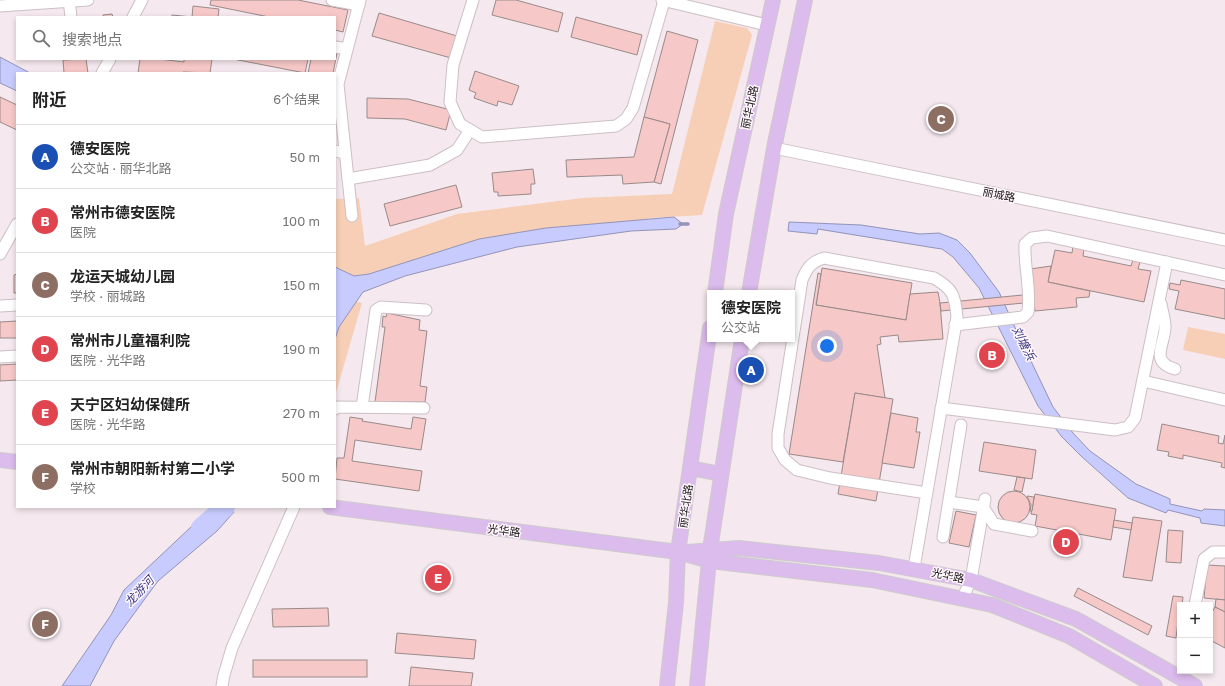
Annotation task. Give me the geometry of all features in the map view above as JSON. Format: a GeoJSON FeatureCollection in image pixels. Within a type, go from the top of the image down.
{"type":"FeatureCollection","features":[{"type":"Feature","properties":{"kind":"main road","name":"丽华北路"},"geometry":{"type":"LineString","coordinates":[[715,290],[726,214],[773,0]]}},
{"type":"Feature","properties":{"kind":"main road"},"geometry":{"type":"LineString","coordinates":[[749,290],[774,148],[805,0]]}},
{"type":"Feature","properties":{"kind":"main road","name":"丽华北路"},"geometry":{"type":"LineString","coordinates":[[668,686],[676,603],[678,552],[708,342]]}},
{"type":"Feature","properties":{"kind":"main road"},"geometry":{"type":"LineString","coordinates":[[697,686],[710,556],[742,342]]}},
{"type":"Feature","properties":{"kind":"main road"},"geometry":{"type":"LineString","coordinates":[[0,460],[16,462]]}},
{"type":"Feature","properties":{"kind":"main road"},"geometry":{"type":"LineString","coordinates":[[690,468],[721,474]]}},
{"type":"Feature","properties":{"kind":"main road","name":"光华路"},"geometry":{"type":"LineString","coordinates":[[336,508],[710,556],[872,580],[992,605],[1069,636],[1156,686]]}},
{"type":"Feature","properties":{"kind":"main road","name":"光华路"},"geometry":{"type":"LineString","coordinates":[[710,556],[739,548],[880,563],[914,568],[971,580],[1076,619],[1177,671]]}},
{"type":"Feature","properties":{"kind":"main road","name":"光华路"},"geometry":{"type":"LineString","coordinates":[[1182,674],[1195,686]]}},
{"type":"Feature","properties":{"kind":"street"},"geometry":{"type":"LineString","coordinates":[[0,6],[88,0]]}},
{"type":"Feature","properties":{"kind":"street"},"geometry":{"type":"LineString","coordinates":[[134,16],[142,0]]}},
{"type":"Feature","properties":{"kind":"street"},"geometry":{"type":"LineString","coordinates":[[332,0],[360,3],[338,84],[340,152],[348,179],[352,216]]}},
{"type":"Feature","properties":{"kind":"street"},"geometry":{"type":"LineString","coordinates":[[473,0],[453,65],[450,102],[460,124],[482,137],[616,126],[626,119],[633,108],[663,0],[767,24]]}},
{"type":"Feature","properties":{"kind":"street"},"geometry":{"type":"LineString","coordinates":[[69,1],[71,16]]}},
{"type":"Feature","properties":{"kind":"street"},"geometry":{"type":"LineString","coordinates":[[336,47],[347,49]]}},
{"type":"Feature","properties":{"kind":"street"},"geometry":{"type":"LineString","coordinates":[[103,72],[109,60]]}},
{"type":"Feature","properties":{"kind":"street"},"geometry":{"type":"LineString","coordinates":[[348,179],[430,164],[457,150],[470,130]]}},
{"type":"Feature","properties":{"kind":"street","name":"丽城路"},"geometry":{"type":"LineString","coordinates":[[774,148],[1225,240]]}},
{"type":"Feature","properties":{"kind":"street"},"geometry":{"type":"LineString","coordinates":[[0,254],[16,226]]}},
{"type":"Feature","properties":{"kind":"street"},"geometry":{"type":"LineString","coordinates":[[960,324],[1022,317],[1028,312],[1029,302],[1024,256],[1025,244],[1032,238],[1047,236],[1225,275]]}},
{"type":"Feature","properties":{"kind":"street"},"geometry":{"type":"LineString","coordinates":[[795,325],[802,280],[806,269],[814,262],[824,258],[934,278],[948,286],[955,298],[957,317],[960,324],[941,408],[914,568]]}},
{"type":"Feature","properties":{"kind":"street"},"geometry":{"type":"LineString","coordinates":[[941,408],[1115,430],[1128,427],[1135,418],[1167,262]]}},
{"type":"Feature","properties":{"kind":"street"},"geometry":{"type":"LineString","coordinates":[[1160,300],[1165,328],[1160,351],[1161,360],[1167,367],[1175,369]]}},
{"type":"Feature","properties":{"kind":"street"},"geometry":{"type":"LineString","coordinates":[[0,306],[16,305]]}},
{"type":"Feature","properties":{"kind":"street"},"geometry":{"type":"LineString","coordinates":[[362,407],[376,310],[382,307],[426,310]]}},
{"type":"Feature","properties":{"kind":"street"},"geometry":{"type":"LineString","coordinates":[[792,342],[778,434],[778,448],[785,460],[797,470],[830,478],[927,493]]}},
{"type":"Feature","properties":{"kind":"street"},"geometry":{"type":"LineString","coordinates":[[0,357],[16,356]]}},
{"type":"Feature","properties":{"kind":"street"},"geometry":{"type":"LineString","coordinates":[[1143,381],[1225,400]]}},
{"type":"Feature","properties":{"kind":"street"},"geometry":{"type":"LineString","coordinates":[[336,408],[338,407],[424,408]]}},
{"type":"Feature","properties":{"kind":"street"},"geometry":{"type":"LineString","coordinates":[[943,537],[961,425]]}},
{"type":"Feature","properties":{"kind":"street"},"geometry":{"type":"LineString","coordinates":[[949,502],[984,503]]}},
{"type":"Feature","properties":{"kind":"street"},"geometry":{"type":"LineString","coordinates":[[984,503],[994,524],[1032,531]]}},
{"type":"Feature","properties":{"kind":"street"},"geometry":{"type":"LineString","coordinates":[[962,599],[971,580],[984,503]]}},
{"type":"Feature","properties":{"kind":"street"},"geometry":{"type":"LineString","coordinates":[[222,686],[232,648],[294,508]]}},
{"type":"Feature","properties":{"kind":"street"},"geometry":{"type":"LineString","coordinates":[[1196,602],[1204,558],[1213,552],[1225,552]]}},
{"type":"Feature","properties":{"kind":"shaded area"},"geometry":{"type":"Polygon","coordinates":[[[715,21],[747,28],[752,35],[702,215],[651,218],[369,274],[354,276],[336,267],[336,199],[359,198],[365,246],[457,214],[582,198],[672,194],[715,21]]]}},
{"type":"Feature","properties":{"kind":"shaded area"},"geometry":{"type":"Polygon","coordinates":[[[336,297],[362,303],[336,393],[336,297]]]}},
{"type":"Feature","properties":{"kind":"shaded area"},"geometry":{"type":"Polygon","coordinates":[[[1188,327],[1225,334],[1225,359],[1183,350],[1188,327]]]}},
{"type":"Feature","properties":{"kind":"water"},"geometry":{"type":"Polygon","coordinates":[[[0,57],[28,72],[16,72],[16,91],[0,83],[0,57]]]}},
{"type":"Feature","properties":{"kind":"water"},"geometry":{"type":"Polygon","coordinates":[[[674,217],[683,224],[676,229],[631,231],[517,247],[405,276],[363,292],[339,327],[336,336],[336,267],[354,276],[369,274],[479,239],[546,228],[674,217]]]}},
{"type":"Feature","properties":{"kind":"water"},"geometry":{"type":"Polygon","coordinates":[[[789,222],[861,225],[920,234],[939,233],[957,240],[970,253],[999,292],[1053,407],[1073,433],[1090,451],[1136,484],[1170,499],[1170,504],[1202,511],[1204,509],[1225,510],[1225,526],[1201,523],[1200,518],[1168,510],[1166,513],[1128,498],[1081,456],[1062,437],[1038,406],[979,288],[953,257],[942,249],[818,229],[817,234],[788,231],[789,222]]]}},
{"type":"Feature","properties":{"kind":"water"},"geometry":{"type":"Polygon","coordinates":[[[209,510],[234,512],[217,531],[158,581],[114,641],[90,686],[62,686],[111,615],[124,590],[209,510]]]}},
{"type":"Feature","properties":{"kind":"building"},"geometry":{"type":"Polygon","coordinates":[[[211,0],[298,0],[348,10],[343,32],[336,30],[336,16],[264,16],[210,5],[211,0]]]}},
{"type":"Feature","properties":{"kind":"building"},"geometry":{"type":"Polygon","coordinates":[[[496,0],[516,0],[563,13],[558,32],[492,15],[496,0]]]}},
{"type":"Feature","properties":{"kind":"building"},"geometry":{"type":"Polygon","coordinates":[[[193,6],[219,9],[218,16],[192,16],[193,6]]]}},
{"type":"Feature","properties":{"kind":"building"},"geometry":{"type":"Polygon","coordinates":[[[379,13],[457,36],[451,58],[372,36],[379,13]]]}},
{"type":"Feature","properties":{"kind":"building"},"geometry":{"type":"Polygon","coordinates":[[[112,14],[113,16],[103,16],[112,14]]]}},
{"type":"Feature","properties":{"kind":"building"},"geometry":{"type":"Polygon","coordinates":[[[576,17],[642,35],[637,55],[571,37],[576,17]]]}},
{"type":"Feature","properties":{"kind":"building"},"geometry":{"type":"Polygon","coordinates":[[[667,31],[698,40],[661,184],[654,182],[670,124],[644,117],[667,31]]]}},
{"type":"Feature","properties":{"kind":"building"},"geometry":{"type":"Polygon","coordinates":[[[63,60],[86,60],[88,72],[64,72],[63,60]]]}},
{"type":"Feature","properties":{"kind":"building"},"geometry":{"type":"Polygon","coordinates":[[[140,60],[167,60],[184,62],[184,60],[212,60],[210,72],[138,72],[140,60]]]}},
{"type":"Feature","properties":{"kind":"building"},"geometry":{"type":"Polygon","coordinates":[[[238,60],[308,60],[305,72],[238,60]]]}},
{"type":"Feature","properties":{"kind":"building"},"geometry":{"type":"Polygon","coordinates":[[[311,60],[336,60],[333,72],[308,72],[311,60]]]}},
{"type":"Feature","properties":{"kind":"building"},"geometry":{"type":"Polygon","coordinates":[[[475,71],[519,86],[512,105],[498,101],[497,106],[474,98],[476,93],[469,90],[475,71]]]}},
{"type":"Feature","properties":{"kind":"building"},"geometry":{"type":"Polygon","coordinates":[[[0,97],[16,105],[16,130],[0,122],[0,97]]]}},
{"type":"Feature","properties":{"kind":"building"},"geometry":{"type":"Polygon","coordinates":[[[367,98],[408,99],[451,110],[446,130],[405,119],[367,118],[367,98]]]}},
{"type":"Feature","properties":{"kind":"building"},"geometry":{"type":"Polygon","coordinates":[[[644,117],[670,124],[654,182],[623,184],[622,175],[567,177],[566,160],[634,157],[644,117]]]}},
{"type":"Feature","properties":{"kind":"building"},"geometry":{"type":"Polygon","coordinates":[[[533,169],[535,184],[531,184],[531,194],[498,196],[498,192],[494,192],[492,173],[533,169]]]}},
{"type":"Feature","properties":{"kind":"building"},"geometry":{"type":"Polygon","coordinates":[[[456,185],[462,207],[390,226],[384,204],[456,185]]]}},
{"type":"Feature","properties":{"kind":"building"},"geometry":{"type":"Polygon","coordinates":[[[1073,246],[1084,249],[1083,256],[1131,266],[1133,260],[1140,262],[1138,269],[1151,271],[1144,302],[1048,282],[1055,250],[1072,253],[1073,246]]]}},
{"type":"Feature","properties":{"kind":"building"},"geometry":{"type":"Polygon","coordinates":[[[1051,266],[1048,282],[1090,291],[1089,297],[1076,298],[1077,307],[1035,311],[1030,269],[1051,266]]]}},
{"type":"Feature","properties":{"kind":"building"},"geometry":{"type":"Polygon","coordinates":[[[822,268],[912,283],[906,320],[816,305],[822,268]]]}},
{"type":"Feature","properties":{"kind":"building"},"geometry":{"type":"Polygon","coordinates":[[[818,273],[821,274],[816,305],[906,320],[910,294],[938,292],[940,303],[943,339],[899,342],[898,335],[880,337],[881,344],[877,345],[885,398],[855,393],[843,462],[789,454],[818,273]]]}},
{"type":"Feature","properties":{"kind":"building"},"geometry":{"type":"Polygon","coordinates":[[[16,274],[16,293],[14,293],[14,275],[16,274]]]}},
{"type":"Feature","properties":{"kind":"building"},"geometry":{"type":"Polygon","coordinates":[[[1181,280],[1225,289],[1225,319],[1175,309],[1179,291],[1169,289],[1170,283],[1180,285],[1181,280]]]}},
{"type":"Feature","properties":{"kind":"building"},"geometry":{"type":"Polygon","coordinates":[[[1033,294],[1034,302],[941,311],[940,303],[1033,294]]]}},
{"type":"Feature","properties":{"kind":"building"},"geometry":{"type":"Polygon","coordinates":[[[387,313],[420,320],[419,330],[427,331],[420,386],[427,387],[425,402],[375,402],[385,327],[382,327],[383,316],[386,317],[387,313]]]}},
{"type":"Feature","properties":{"kind":"building"},"geometry":{"type":"Polygon","coordinates":[[[16,321],[16,338],[0,338],[0,322],[16,321]]]}},
{"type":"Feature","properties":{"kind":"building"},"geometry":{"type":"Polygon","coordinates":[[[16,364],[16,380],[0,381],[0,365],[16,364]]]}},
{"type":"Feature","properties":{"kind":"building"},"geometry":{"type":"Polygon","coordinates":[[[855,393],[893,399],[876,501],[838,494],[855,393]]]}},
{"type":"Feature","properties":{"kind":"building"},"geometry":{"type":"Polygon","coordinates":[[[891,413],[918,418],[916,432],[920,432],[914,468],[882,463],[891,413]]]}},
{"type":"Feature","properties":{"kind":"building"},"geometry":{"type":"Polygon","coordinates":[[[350,417],[363,419],[362,421],[411,429],[413,417],[426,419],[421,450],[355,440],[352,461],[422,471],[419,491],[336,479],[337,458],[344,458],[350,417]]]}},
{"type":"Feature","properties":{"kind":"building"},"geometry":{"type":"Polygon","coordinates":[[[1162,424],[1219,436],[1218,443],[1223,444],[1225,435],[1225,468],[1221,467],[1222,463],[1183,455],[1183,459],[1168,456],[1169,452],[1157,450],[1162,424]]]}},
{"type":"Feature","properties":{"kind":"building"},"geometry":{"type":"Polygon","coordinates":[[[984,442],[1036,450],[1032,479],[979,471],[984,442]]]}},
{"type":"Feature","properties":{"kind":"building"},"geometry":{"type":"Polygon","coordinates":[[[1017,477],[1025,478],[1022,492],[1014,490],[1017,477]]]}},
{"type":"Feature","properties":{"kind":"building"},"geometry":{"type":"Polygon","coordinates":[[[1011,491],[1017,491],[1026,495],[1030,507],[1026,519],[1017,523],[1011,523],[1002,519],[998,510],[998,504],[1002,495],[1011,491]]]}},
{"type":"Feature","properties":{"kind":"building"},"geometry":{"type":"Polygon","coordinates":[[[1035,494],[1116,509],[1111,540],[1035,526],[1037,515],[1031,514],[1035,494]]]}},
{"type":"Feature","properties":{"kind":"building"},"geometry":{"type":"Polygon","coordinates":[[[1027,496],[1034,497],[1032,511],[1030,511],[1031,505],[1027,496]]]}},
{"type":"Feature","properties":{"kind":"building"},"geometry":{"type":"Polygon","coordinates":[[[956,511],[976,515],[969,547],[949,543],[956,511]]]}},
{"type":"Feature","properties":{"kind":"building"},"geometry":{"type":"Polygon","coordinates":[[[1133,517],[1162,521],[1152,581],[1123,577],[1133,517]]]}},
{"type":"Feature","properties":{"kind":"building"},"geometry":{"type":"Polygon","coordinates":[[[1114,520],[1132,523],[1131,530],[1113,527],[1114,520]]]}},
{"type":"Feature","properties":{"kind":"building"},"geometry":{"type":"Polygon","coordinates":[[[1168,530],[1183,531],[1181,563],[1166,562],[1168,530]]]}},
{"type":"Feature","properties":{"kind":"building"},"geometry":{"type":"Polygon","coordinates":[[[1207,565],[1225,566],[1225,600],[1204,598],[1207,565]]]}},
{"type":"Feature","properties":{"kind":"building"},"geometry":{"type":"Polygon","coordinates":[[[1078,588],[1152,626],[1148,635],[1074,596],[1078,588]]]}},
{"type":"Feature","properties":{"kind":"building"},"geometry":{"type":"Polygon","coordinates":[[[1173,596],[1183,597],[1182,602],[1177,602],[1176,638],[1166,636],[1173,596]]]}},
{"type":"Feature","properties":{"kind":"building"},"geometry":{"type":"Polygon","coordinates":[[[1216,599],[1225,600],[1225,612],[1215,607],[1216,599]]]}},
{"type":"Feature","properties":{"kind":"building"},"geometry":{"type":"Polygon","coordinates":[[[1215,607],[1225,612],[1225,648],[1213,642],[1213,611],[1215,607]]]}},
{"type":"Feature","properties":{"kind":"building"},"geometry":{"type":"Polygon","coordinates":[[[328,608],[329,626],[273,627],[272,609],[328,608]]]}},
{"type":"Feature","properties":{"kind":"building"},"geometry":{"type":"Polygon","coordinates":[[[397,633],[476,640],[474,659],[395,653],[397,633]]]}},
{"type":"Feature","properties":{"kind":"building"},"geometry":{"type":"Polygon","coordinates":[[[253,660],[367,660],[367,677],[253,677],[253,660]]]}},
{"type":"Feature","properties":{"kind":"building"},"geometry":{"type":"Polygon","coordinates":[[[411,667],[473,673],[471,686],[409,686],[411,667]]]}},
{"type":"Feature","properties":{"kind":"waterway"},"geometry":{"type":"LineString","coordinates":[[680,224],[688,224]]}},
{"type":"Feature","properties":{"kind":"waterway","name":"龙游河"},"geometry":{"type":"LineString","coordinates":[[201,528],[224,508]]}},
{"type":"Feature","properties":{"kind":"place","name":"龙运天城幼儿园"},"geometry":{"type":"Point","coordinates":[941,119]}},
{"type":"Feature","properties":{"kind":"place","name":"常州市德安医院"},"geometry":{"type":"Point","coordinates":[992,355]}},
{"type":"Feature","properties":{"kind":"place","name":"德安医院"},"geometry":{"type":"Point","coordinates":[751,370]}},
{"type":"Feature","properties":{"kind":"place","name":"常州市儿童福利院"},"geometry":{"type":"Point","coordinates":[1066,542]}},
{"type":"Feature","properties":{"kind":"place","name":"天宁区妇幼保健所"},"geometry":{"type":"Point","coordinates":[438,578]}},
{"type":"Feature","properties":{"kind":"place","name":"常州市朝阳新村第二小学"},"geometry":{"type":"Point","coordinates":[45,624]}},
{"type":"Feature","properties":{"kind":"water label","name":"刘塘浜"},"geometry":{"type":"Point","coordinates":[1024,343]}}]}
